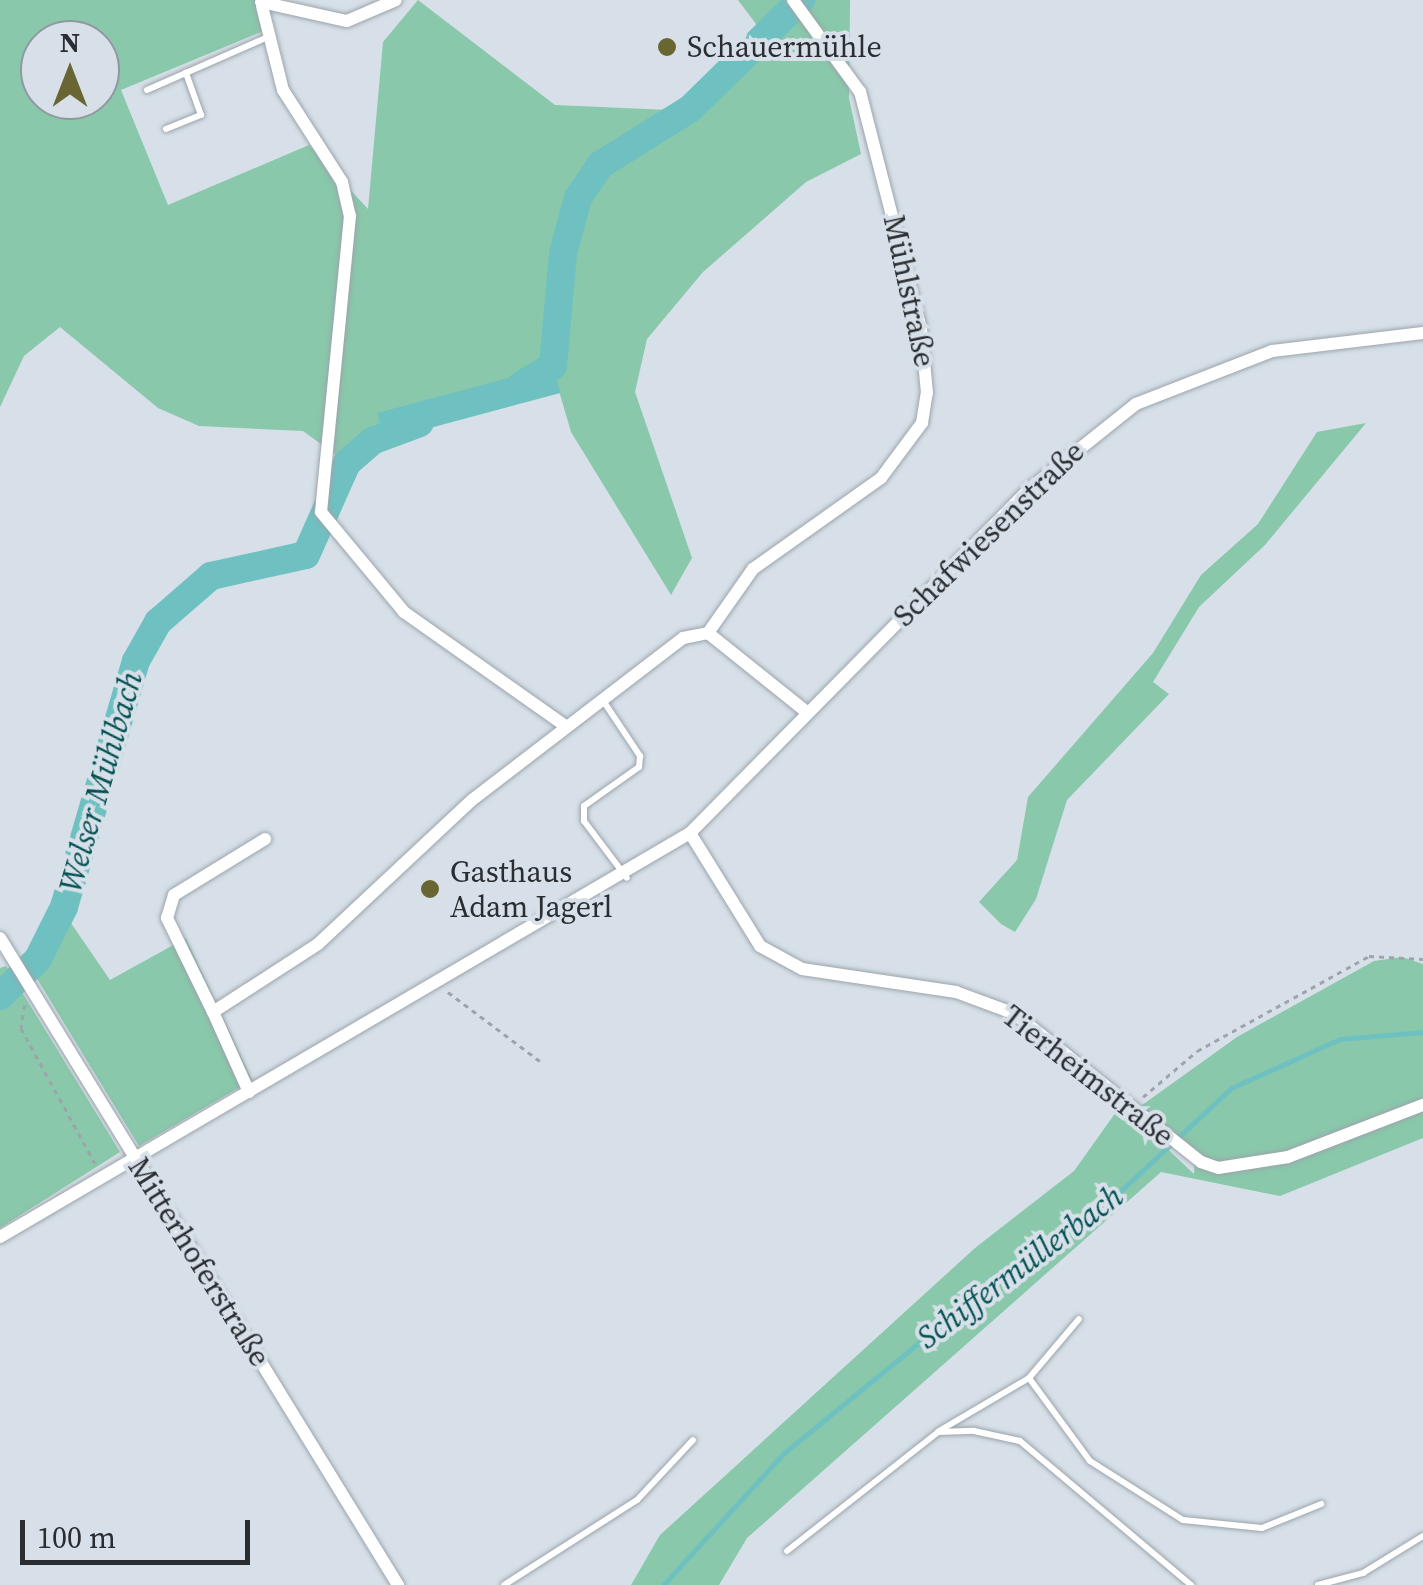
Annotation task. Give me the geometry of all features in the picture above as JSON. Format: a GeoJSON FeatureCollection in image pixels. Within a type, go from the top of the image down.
{"type":"FeatureCollection","features":[{"type":"Feature","properties":{"kind":"street"},"geometry":{"type":"LineString","coordinates":[[396,0],[347,21],[261,3],[284,90],[342,182],[350,216],[321,512],[404,612],[563,724]]}},
{"type":"Feature","properties":{"kind":"street","name":"Mühlstraße"},"geometry":{"type":"LineString","coordinates":[[708,633],[752,569],[880,478],[922,423],[928,394],[921,329],[860,92],[793,0]]}},
{"type":"Feature","properties":{"kind":"street","name":"Schafwiesenstraße"},"geometry":{"type":"LineString","coordinates":[[0,1237],[628,878],[690,834],[1027,492],[1136,404],[1272,350],[1423,334]]}},
{"type":"Feature","properties":{"kind":"street"},"geometry":{"type":"LineString","coordinates":[[213,1012],[318,944],[563,724],[683,638],[708,633],[808,713]]}},
{"type":"Feature","properties":{"kind":"street","name":"Tierheimstraße"},"geometry":{"type":"LineString","coordinates":[[690,834],[760,946],[872,986],[984,1000],[1132,1107],[1190,1156],[1218,1168],[1288,1157],[1423,1105]]}},
{"type":"Feature","properties":{"kind":"street"},"geometry":{"type":"LineString","coordinates":[[249,1092],[167,918],[174,895],[264,840]]}},
{"type":"Feature","properties":{"kind":"street","name":"Mitterhoferstraße"},"geometry":{"type":"LineString","coordinates":[[3,943],[30,996],[135,1157],[398,1585]]}},
{"type":"Feature","properties":{"kind":"lane"},"geometry":{"type":"LineString","coordinates":[[147,90],[268,37]]}},
{"type":"Feature","properties":{"kind":"lane"},"geometry":{"type":"LineString","coordinates":[[166,129],[201,115],[186,73]]}},
{"type":"Feature","properties":{"kind":"lane"},"geometry":{"type":"LineString","coordinates":[[600,697],[640,756],[638,768],[584,806],[584,822],[628,878]]}},
{"type":"Feature","properties":{"kind":"lane"},"geometry":{"type":"LineString","coordinates":[[787,1551],[938,1432],[1029,1378],[1078,1319]]}},
{"type":"Feature","properties":{"kind":"lane"},"geometry":{"type":"LineString","coordinates":[[1029,1378],[1082,1453],[1183,1520],[1262,1528],[1321,1504]]}},
{"type":"Feature","properties":{"kind":"lane"},"geometry":{"type":"LineString","coordinates":[[938,1432],[1020,1441],[1191,1585]]}},
{"type":"Feature","properties":{"kind":"lane"},"geometry":{"type":"LineString","coordinates":[[504,1585],[637,1500],[693,1440]]}},
{"type":"Feature","properties":{"kind":"lane"},"geometry":{"type":"LineString","coordinates":[[1318,1585],[1363,1573],[1423,1536]]}},
{"type":"Feature","properties":{"kind":"path"},"geometry":{"type":"LineString","coordinates":[[1132,1107],[1197,1051],[1369,956],[1423,959]]}},
{"type":"Feature","properties":{"kind":"path"},"geometry":{"type":"LineString","coordinates":[[439,985],[540,1062]]}},
{"type":"Feature","properties":{"kind":"path"},"geometry":{"type":"LineString","coordinates":[[30,996],[21,1028],[103,1178]]}},
{"type":"Feature","properties":{"kind":"green space"},"geometry":{"type":"Polygon","coordinates":[[[0,0],[277,0],[261,32],[121,90],[168,205],[309,145],[368,209],[383,42],[418,0],[555,105],[692,111],[762,32],[738,0],[850,0],[849,98],[861,154],[806,182],[703,272],[647,339],[635,392],[692,558],[671,595],[571,432],[552,367],[382,425],[347,463],[303,431],[199,426],[158,408],[60,327],[24,356],[0,407],[0,0]]]}},
{"type":"Feature","properties":{"kind":"green space"},"geometry":{"type":"Polygon","coordinates":[[[1366,423],[1265,545],[1199,607],[1153,682],[1169,694],[1067,800],[1036,899],[1015,932],[1001,924],[979,902],[1017,860],[1028,797],[1153,653],[1201,575],[1258,524],[1317,432],[1366,423]]]}},
{"type":"Feature","properties":{"kind":"green space"},"geometry":{"type":"Polygon","coordinates":[[[60,907],[110,980],[186,938],[252,1080],[139,1146],[36,977],[60,907]]]}},
{"type":"Feature","properties":{"kind":"green space"},"geometry":{"type":"Polygon","coordinates":[[[1402,957],[1423,964],[1423,1138],[1280,1196],[1161,1172],[747,1538],[719,1585],[631,1585],[660,1535],[975,1248],[1074,1171],[1121,1105],[1194,1174],[1195,1157],[1138,1108],[1237,1037],[1374,961],[1402,957]]]}},
{"type":"Feature","properties":{"kind":"green space"},"geometry":{"type":"Polygon","coordinates":[[[6,966],[120,1152],[0,1228],[0,968],[6,966]]]}},
{"type":"Feature","properties":{"kind":"water"},"geometry":{"type":"Polygon","coordinates":[[[553,366],[560,393],[384,440],[377,413],[553,366]]]}},
{"type":"Feature","properties":{"kind":"waterway","name":"Welser Mühlbach"},"geometry":{"type":"LineString","coordinates":[[521,385],[553,366],[563,253],[578,198],[600,165],[690,109],[801,0]]}},
{"type":"Feature","properties":{"kind":"waterway","name":"Welser Mühlbach"},"geometry":{"type":"LineString","coordinates":[[0,996],[38,959],[64,907],[136,661],[158,622],[211,576],[306,555],[347,463],[372,441],[420,423]]}},
{"type":"Feature","properties":{"kind":"waterway","name":"Schiffermüllerbach"},"geometry":{"type":"LineString","coordinates":[[663,1585],[784,1453],[966,1304],[1101,1209],[1231,1088],[1340,1039],[1423,1032]]}},
{"type":"Feature","properties":{"kind":"place","name":"Schauermühle"},"geometry":{"type":"Point","coordinates":[667,47]}},
{"type":"Feature","properties":{"kind":"place","name":"Gasthaus Adam Jagerl"},"geometry":{"type":"Point","coordinates":[430,889]}}]}
